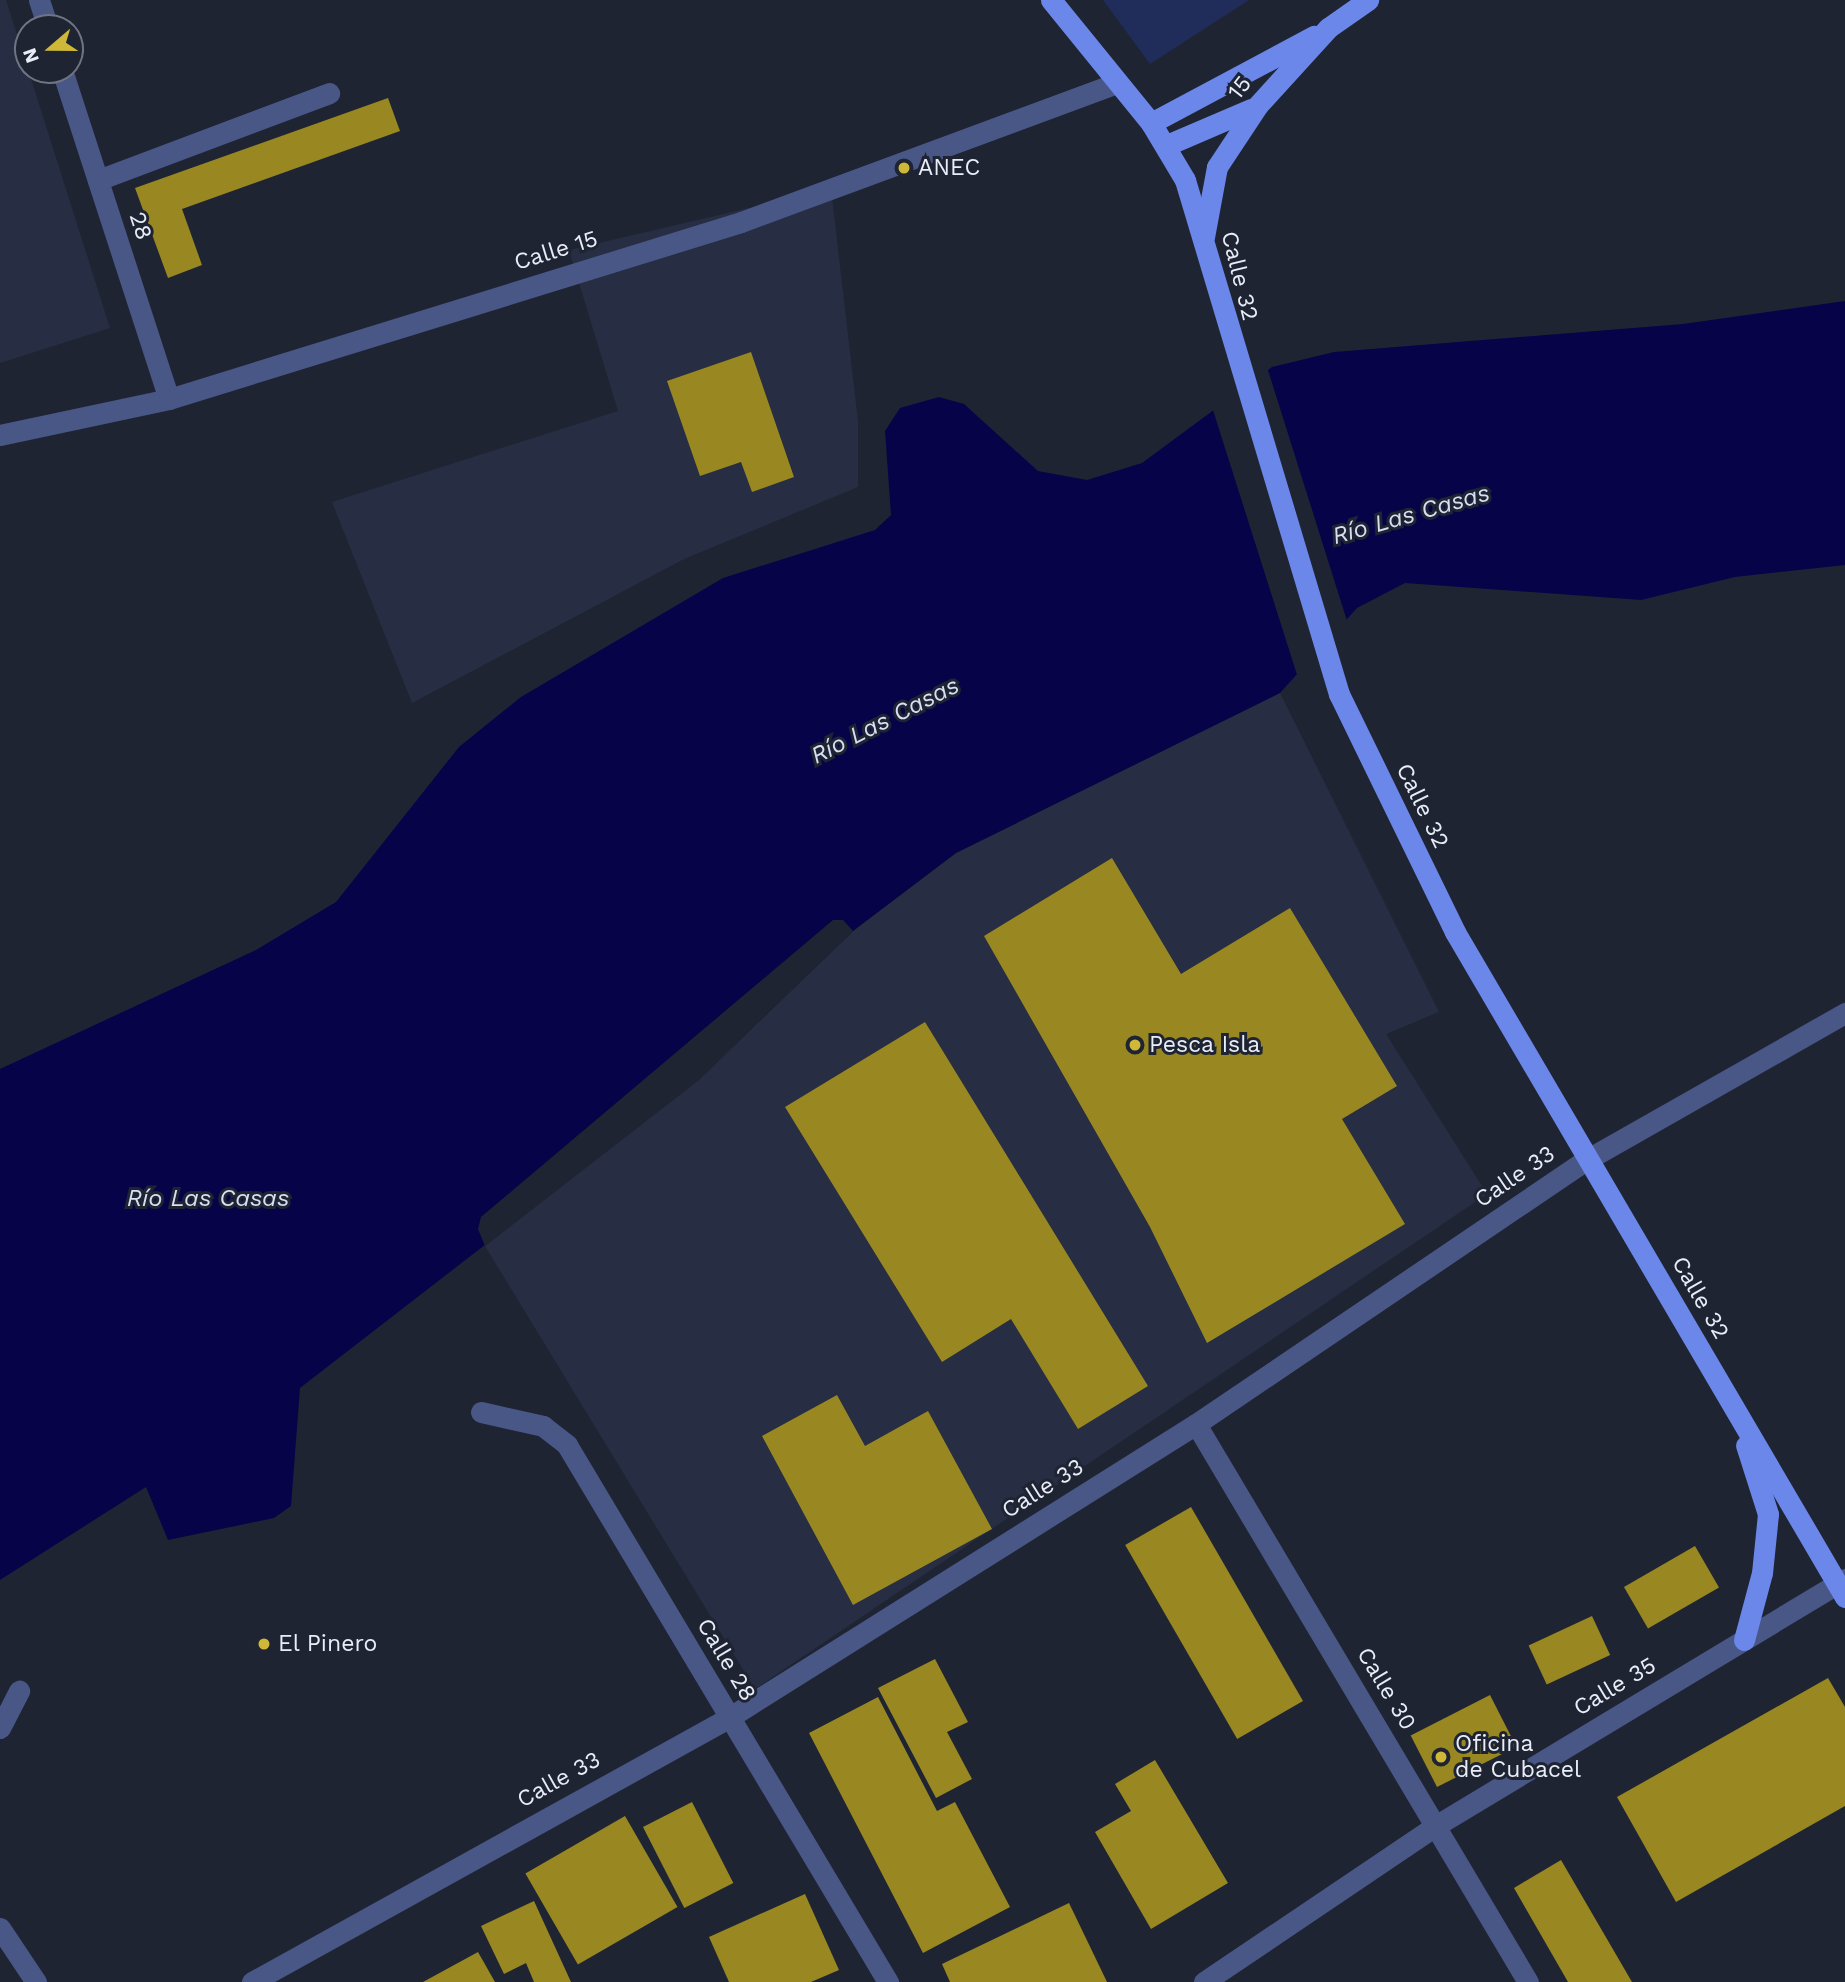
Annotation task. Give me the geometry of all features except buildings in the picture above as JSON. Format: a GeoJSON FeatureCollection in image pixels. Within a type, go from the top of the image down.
{"type":"FeatureCollection","features":[{"type":"Feature","properties":{"kind":"main road","name":"Calle 32"},"geometry":{"type":"LineString","coordinates":[[1051,0],[1167,145],[1203,241],[1227,337],[1339,694],[1455,932],[1842,1587]]}},
{"type":"Feature","properties":{"kind":"main road","name":"15"},"geometry":{"type":"LineString","coordinates":[[1203,241],[1217,167],[1258,105],[1328,28],[1368,0]]}},
{"type":"Feature","properties":{"kind":"main road"},"geometry":{"type":"LineString","coordinates":[[1151,122],[1328,28]]}},
{"type":"Feature","properties":{"kind":"main road"},"geometry":{"type":"LineString","coordinates":[[1167,145],[1220,127],[1258,105]]}},
{"type":"Feature","properties":{"kind":"main road"},"geometry":{"type":"LineString","coordinates":[[1735,1410],[1768,1514],[1762,1573],[1744,1640]]}},
{"type":"Feature","properties":{"kind":"street","name":"Calle 15"},"geometry":{"type":"LineString","coordinates":[[0,435],[169,398],[741,222],[1117,83]]}},
{"type":"Feature","properties":{"kind":"street","name":"28"},"geometry":{"type":"LineString","coordinates":[[67,84],[169,398]]}},
{"type":"Feature","properties":{"kind":"street"},"geometry":{"type":"LineString","coordinates":[[98,180],[329,93]]}},
{"type":"Feature","properties":{"kind":"street","name":"Calle 33"},"geometry":{"type":"LineString","coordinates":[[252,1982],[730,1717],[1196,1424],[1588,1159],[1845,1013]]}},
{"type":"Feature","properties":{"kind":"street","name":"Calle 28"},"geometry":{"type":"LineString","coordinates":[[481,1412],[543,1426],[567,1445],[888,1982]]}},
{"type":"Feature","properties":{"kind":"street","name":"Calle 30"},"geometry":{"type":"LineString","coordinates":[[1196,1424],[1528,1982]]}},
{"type":"Feature","properties":{"kind":"street","name":"Calle 35"},"geometry":{"type":"LineString","coordinates":[[1204,1982],[1437,1825],[1744,1640],[1842,1587]]}},
{"type":"Feature","properties":{"kind":"street"},"geometry":{"type":"LineString","coordinates":[[0,1728],[19,1691]]}},
{"type":"Feature","properties":{"kind":"street"},"geometry":{"type":"LineString","coordinates":[[0,1928],[36,1982]]}},
{"type":"Feature","properties":{"kind":"shaded area"},"geometry":{"type":"Polygon","coordinates":[[[0,0],[6,0],[14,25],[14,84],[33,84],[110,328],[0,363],[0,0]]]}},
{"type":"Feature","properties":{"kind":"shaded area"},"geometry":{"type":"Polygon","coordinates":[[[1103,0],[1249,0],[1150,64],[1103,0]]]}},
{"type":"Feature","properties":{"kind":"shaded area"},"geometry":{"type":"Polygon","coordinates":[[[831,189],[858,421],[858,487],[684,559],[412,703],[332,502],[618,411],[569,250],[831,189]]]}},
{"type":"Feature","properties":{"kind":"shaded area","name":"Pesca Isla"},"geometry":{"type":"Polygon","coordinates":[[[1280,693],[1439,1012],[1386,1034],[1487,1194],[755,1689],[485,1246],[698,1080],[853,931],[956,853],[1280,693]]]}},
{"type":"Feature","properties":{"kind":"water","name":"Río Las Casas"},"geometry":{"type":"Polygon","coordinates":[[[1845,301],[1845,565],[1735,577],[1641,600],[1405,583],[1357,608],[1280,693],[956,853],[853,931],[698,1080],[300,1388],[291,1506],[274,1518],[168,1540],[146,1487],[0,1580],[0,1069],[256,950],[336,902],[459,747],[521,697],[723,578],[875,530],[891,515],[885,431],[900,408],[939,397],[964,404],[1038,471],[1087,480],[1142,463],[1272,367],[1334,352],[1683,324],[1845,301]]]}},
{"type":"Feature","properties":{"kind":"pier"},"geometry":{"type":"Polygon","coordinates":[[[1267,367],[1348,624],[1298,678],[1212,407],[1267,367]]]}},
{"type":"Feature","properties":{"kind":"pier"},"geometry":{"type":"Polygon","coordinates":[[[833,920],[843,920],[853,931],[699,1080],[485,1246],[478,1229],[481,1217],[833,920]]]}},
{"type":"Feature","properties":{"kind":"place","name":"ANEC"},"geometry":{"type":"Point","coordinates":[904,168]}},
{"type":"Feature","properties":{"kind":"place","name":"Pesca Isla"},"geometry":{"type":"Point","coordinates":[1135,1045]}},
{"type":"Feature","properties":{"kind":"place","name":"El Pinero"},"geometry":{"type":"Point","coordinates":[264,1644]}},
{"type":"Feature","properties":{"kind":"place","name":"Oficina de Cubacel"},"geometry":{"type":"Point","coordinates":[1441,1757]}}]}
